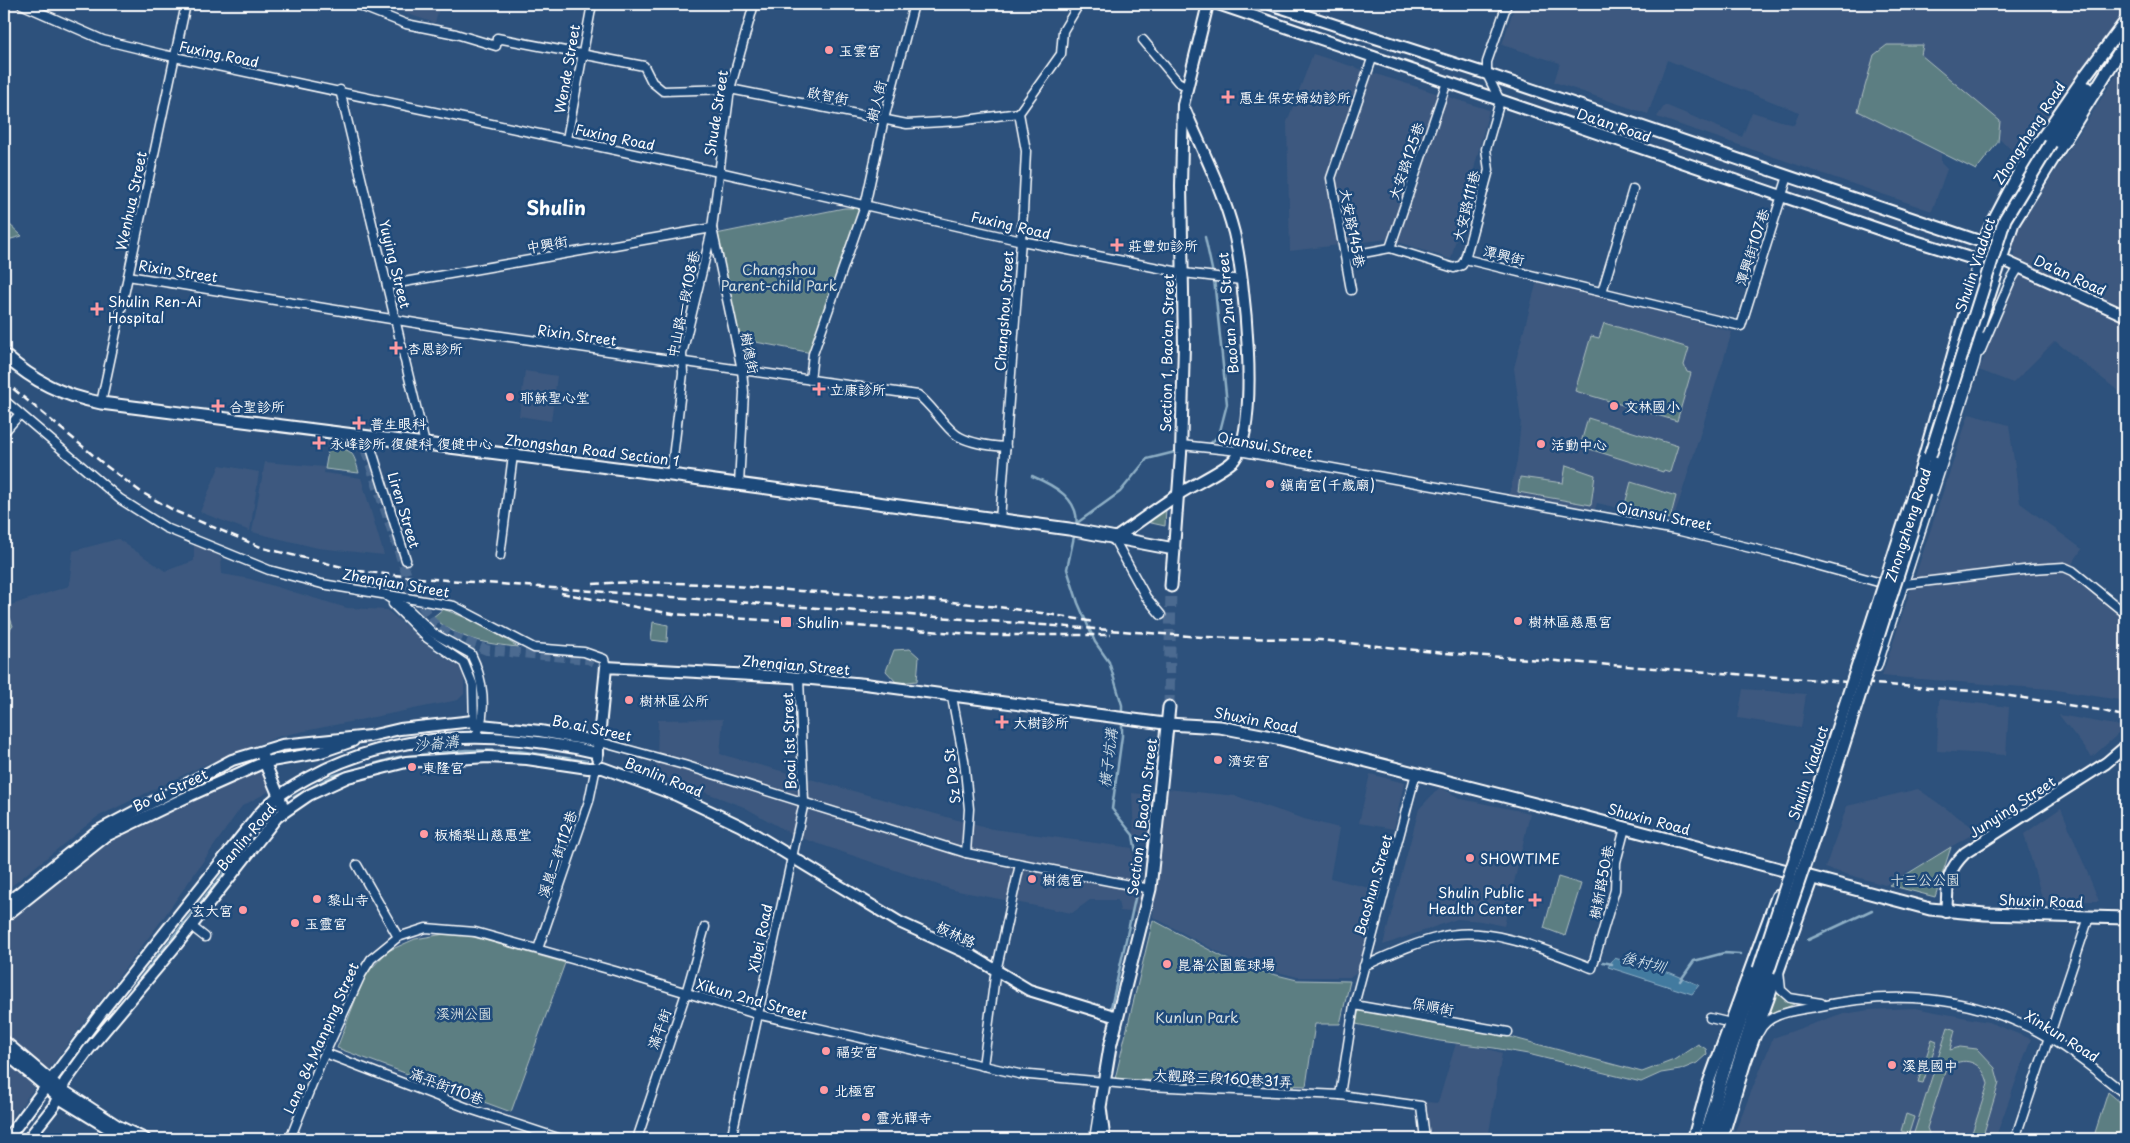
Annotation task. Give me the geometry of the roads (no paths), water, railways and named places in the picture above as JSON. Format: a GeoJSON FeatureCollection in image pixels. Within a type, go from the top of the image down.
{"type":"FeatureCollection","features":[{"type":"Feature","properties":{"kind":"main road","name":"Zhongzheng Road"},"geometry":{"type":"LineString","coordinates":[[1959,329],[1988,232],[2021,169],[2085,76],[2126,21]]}},
{"type":"Feature","properties":{"kind":"main road"},"geometry":{"type":"LineString","coordinates":[[2114,49],[2126,27]]}},
{"type":"Feature","properties":{"kind":"main road"},"geometry":{"type":"LineString","coordinates":[[2114,49],[2126,34]]}},
{"type":"Feature","properties":{"kind":"main road"},"geometry":{"type":"LineString","coordinates":[[1986,308],[2003,260],[2013,223],[2126,41]]}},
{"type":"Feature","properties":{"kind":"main road","name":"Shulin Viaduct"},"geometry":{"type":"LineString","coordinates":[[1724,1089],[1731,1066],[1769,971],[1818,825],[1930,456],[2005,219],[2051,143],[2114,49]]}},
{"type":"Feature","properties":{"kind":"main road","name":"Shulin Viaduct"},"geometry":{"type":"LineString","coordinates":[[1919,492],[1986,308]]}},
{"type":"Feature","properties":{"kind":"main road","name":"Shulin Viaduct"},"geometry":{"type":"LineString","coordinates":[[1919,492],[1959,329]]}},
{"type":"Feature","properties":{"kind":"main road","name":"Zhongshan Road Section 1"},"geometry":{"type":"LineString","coordinates":[[4,355],[43,384],[62,393],[101,403],[368,438],[670,474],[1074,529],[1114,539],[1174,548]]}},
{"type":"Feature","properties":{"kind":"main road","name":"Section 1, Bao'an Street"},"geometry":{"type":"LineString","coordinates":[[1171,586],[1174,548]]}},
{"type":"Feature","properties":{"kind":"main road","name":"Section 1, Bao'an Street"},"geometry":{"type":"LineString","coordinates":[[1104,1139],[1100,1107],[1117,1017],[1148,889],[1169,708]]}},
{"type":"Feature","properties":{"kind":"main road","name":"Shuxin Road"},"geometry":{"type":"LineString","coordinates":[[1168,724],[1230,729],[1416,773],[1812,879],[1946,912],[2126,918]]}},
{"type":"Feature","properties":{"kind":"main road"},"geometry":{"type":"LineString","coordinates":[[1704,1139],[1724,1089]]}},
{"type":"Feature","properties":{"kind":"main road"},"geometry":{"type":"LineString","coordinates":[[1715,1139],[1724,1089]]}},
{"type":"Feature","properties":{"kind":"street","name":"Fuxing Road"},"geometry":{"type":"LineString","coordinates":[[21,4],[103,40],[175,57],[340,90],[720,172],[1022,241],[1184,273],[1241,280]]}},
{"type":"Feature","properties":{"kind":"street","name":"Wenhua Street"},"geometry":{"type":"LineString","coordinates":[[101,403],[186,4]]}},
{"type":"Feature","properties":{"kind":"street"},"geometry":{"type":"LineString","coordinates":[[356,4],[406,24],[456,34],[496,46],[497,38],[582,56]]}},
{"type":"Feature","properties":{"kind":"street","name":"Wende Street"},"geometry":{"type":"LineString","coordinates":[[567,140],[592,4]]}},
{"type":"Feature","properties":{"kind":"street","name":"Shude Street"},"geometry":{"type":"LineString","coordinates":[[712,228],[730,89],[754,4]]}},
{"type":"Feature","properties":{"kind":"street","name":"樹人街"},"geometry":{"type":"LineString","coordinates":[[810,380],[813,354],[865,206],[884,119],[914,4]]}},
{"type":"Feature","properties":{"kind":"street"},"geometry":{"type":"LineString","coordinates":[[1019,113],[1061,54],[1063,31],[1080,4]]}},
{"type":"Feature","properties":{"kind":"street","name":"Section 1, Bao'an Street"},"geometry":{"type":"LineString","coordinates":[[1174,548],[1181,450],[1184,273],[1181,186],[1183,105],[1186,86],[1208,4]]}},
{"type":"Feature","properties":{"kind":"street","name":"Da'an Road"},"geometry":{"type":"LineString","coordinates":[[1218,4],[1500,101],[1980,261],[2003,260]]}},
{"type":"Feature","properties":{"kind":"street","name":"Da'an Road"},"geometry":{"type":"LineString","coordinates":[[1270,4],[1488,74],[1985,242],[2003,260],[2126,316]]}},
{"type":"Feature","properties":{"kind":"street"},"geometry":{"type":"LineString","coordinates":[[1500,101],[1488,74],[1487,62],[1507,4]]}},
{"type":"Feature","properties":{"kind":"street"},"geometry":{"type":"LineString","coordinates":[[1143,40],[1178,82],[1186,86]]}},
{"type":"Feature","properties":{"kind":"street","name":"啟智街"},"geometry":{"type":"LineString","coordinates":[[582,56],[644,66],[652,82],[663,91],[730,89],[906,124],[959,121],[1019,113]]}},
{"type":"Feature","properties":{"kind":"street","name":"大安路145巷"},"geometry":{"type":"LineString","coordinates":[[1351,290],[1347,256],[1331,178],[1373,56]]}},
{"type":"Feature","properties":{"kind":"street","name":"大安路125巷"},"geometry":{"type":"LineString","coordinates":[[1390,248],[1447,82]]}},
{"type":"Feature","properties":{"kind":"street","name":"Yuying Street"},"geometry":{"type":"LineString","coordinates":[[340,90],[425,444]]}},
{"type":"Feature","properties":{"kind":"street","name":"大安路111巷"},"geometry":{"type":"LineString","coordinates":[[1465,259],[1488,170],[1486,149],[1500,101]]}},
{"type":"Feature","properties":{"kind":"street","name":"Bao'an 2nd Street"},"geometry":{"type":"LineString","coordinates":[[1183,105],[1222,197],[1233,232],[1241,280],[1248,370],[1248,408],[1244,437],[1239,452]]}},
{"type":"Feature","properties":{"kind":"street","name":"Changshou Street"},"geometry":{"type":"LineString","coordinates":[[1000,520],[1022,241],[1026,151],[1019,113]]}},
{"type":"Feature","properties":{"kind":"street","name":"潭興街107巷"},"geometry":{"type":"LineString","coordinates":[[1740,326],[1788,176]]}},
{"type":"Feature","properties":{"kind":"street"},"geometry":{"type":"LineString","coordinates":[[1602,292],[1633,189]]}},
{"type":"Feature","properties":{"kind":"street","name":"中興街"},"geometry":{"type":"LineString","coordinates":[[387,285],[712,228]]}},
{"type":"Feature","properties":{"kind":"street","name":"中山路一段108巷"},"geometry":{"type":"LineString","coordinates":[[670,474],[682,354],[712,228]]}},
{"type":"Feature","properties":{"kind":"street","name":"樹德街"},"geometry":{"type":"LineString","coordinates":[[712,228],[742,370],[744,392],[739,484]]}},
{"type":"Feature","properties":{"kind":"street","name":"潭興街"},"geometry":{"type":"LineString","coordinates":[[1347,256],[1390,248],[1454,268],[1462,265],[1465,259],[1740,326]]}},
{"type":"Feature","properties":{"kind":"street"},"geometry":{"type":"LineString","coordinates":[[1975,363],[2010,282],[2019,267]]}},
{"type":"Feature","properties":{"kind":"street","name":"Rixin Street"},"geometry":{"type":"LineString","coordinates":[[128,276],[396,320],[682,363],[918,394],[959,437],[990,446],[1006,446]]}},
{"type":"Feature","properties":{"kind":"street"},"geometry":{"type":"LineString","coordinates":[[1975,363],[1986,308]]}},
{"type":"Feature","properties":{"kind":"street","name":"Zhongzheng Road"},"geometry":{"type":"LineString","coordinates":[[1877,667],[1975,363]]}},
{"type":"Feature","properties":{"kind":"street","name":"Zhenqian Street"},"geometry":{"type":"LineString","coordinates":[[4,400],[120,499],[166,528],[269,570],[322,584],[454,606],[534,648],[584,652],[604,659],[606,667],[799,678],[865,684],[952,697],[1168,724]]}},
{"type":"Feature","properties":{"kind":"street"},"geometry":{"type":"LineString","coordinates":[[4,432],[20,414]]}},
{"type":"Feature","properties":{"kind":"street","name":"Liren Street"},"geometry":{"type":"LineString","coordinates":[[368,438],[406,560]]}},
{"type":"Feature","properties":{"kind":"street","name":"Qiansui Street"},"geometry":{"type":"LineString","coordinates":[[1181,450],[1196,446],[1239,452],[1676,530],[1756,548],[1878,582],[1905,584],[2064,567],[2073,571],[2126,614]]}},
{"type":"Feature","properties":{"kind":"street"},"geometry":{"type":"LineString","coordinates":[[1161,615],[1146,597],[1114,539],[1178,494],[1233,461],[1239,452]]}},
{"type":"Feature","properties":{"kind":"street"},"geometry":{"type":"LineString","coordinates":[[500,556],[513,455]]}},
{"type":"Feature","properties":{"kind":"street"},"geometry":{"type":"LineString","coordinates":[[384,595],[407,608],[433,633],[452,646],[471,654],[481,683],[476,736]]}},
{"type":"Feature","properties":{"kind":"street"},"geometry":{"type":"LineString","coordinates":[[384,595],[427,638],[464,663],[473,685],[477,723]]}},
{"type":"Feature","properties":{"kind":"street"},"geometry":{"type":"LineString","coordinates":[[596,766],[600,742],[606,667]]}},
{"type":"Feature","properties":{"kind":"street","name":"Boai 1st Street"},"geometry":{"type":"LineString","coordinates":[[799,678],[804,802]]}},
{"type":"Feature","properties":{"kind":"street","name":"Sz De St"},"geometry":{"type":"LineString","coordinates":[[952,697],[964,760],[969,809],[966,853]]}},
{"type":"Feature","properties":{"kind":"street","name":"Bo ai Street"},"geometry":{"type":"LineString","coordinates":[[4,917],[106,836],[191,794],[265,762],[318,753],[370,736],[400,729],[477,723],[540,731],[600,742],[804,802],[966,853],[1148,889]]}},
{"type":"Feature","properties":{"kind":"street","name":"Bo ai Street"},"geometry":{"type":"LineString","coordinates":[[4,905],[96,832],[117,818],[232,760],[299,742],[370,736]]}},
{"type":"Feature","properties":{"kind":"street","name":"Bo ai Street"},"geometry":{"type":"LineString","coordinates":[[279,795],[320,772],[361,754],[407,742],[476,736],[537,742],[598,753]]}},
{"type":"Feature","properties":{"kind":"street","name":"Junying Street"},"geometry":{"type":"LineString","coordinates":[[1946,912],[1946,885],[1950,873],[1965,854],[2106,763],[2126,746]]}},
{"type":"Feature","properties":{"kind":"street"},"geometry":{"type":"LineString","coordinates":[[260,751],[285,811]]}},
{"type":"Feature","properties":{"kind":"street","name":"Banlin Road"},"geometry":{"type":"LineString","coordinates":[[28,1139],[89,1049],[191,926],[276,818],[309,795],[348,777],[406,762],[488,757],[527,759],[588,768],[596,766],[676,795],[741,826],[790,857]]}},
{"type":"Feature","properties":{"kind":"street","name":"溪崑二街112巷"},"geometry":{"type":"LineString","coordinates":[[538,949],[589,801],[596,766]]}},
{"type":"Feature","properties":{"kind":"street","name":"Baoshun Street"},"geometry":{"type":"LineString","coordinates":[[1340,1095],[1354,1005],[1416,773]]}},
{"type":"Feature","properties":{"kind":"street","name":"Banlin Road"},"geometry":{"type":"LineString","coordinates":[[7,1139],[104,1009],[266,806],[279,795]]}},
{"type":"Feature","properties":{"kind":"street","name":"Xibei Road"},"geometry":{"type":"LineString","coordinates":[[731,1139],[790,857],[804,802]]}},
{"type":"Feature","properties":{"kind":"street","name":"樹新路50巷"},"geometry":{"type":"LineString","coordinates":[[1364,966],[1441,936],[1472,934],[1507,939],[1548,951],[1592,968],[1615,890],[1616,862],[1625,828]]}},
{"type":"Feature","properties":{"kind":"street","name":"板林路"},"geometry":{"type":"LineString","coordinates":[[790,857],[899,922],[968,954],[1029,990],[1117,1017]]}},
{"type":"Feature","properties":{"kind":"street"},"geometry":{"type":"LineString","coordinates":[[357,864],[398,937]]}},
{"type":"Feature","properties":{"kind":"street"},"geometry":{"type":"LineString","coordinates":[[983,1066],[996,971],[1020,864]]}},
{"type":"Feature","properties":{"kind":"street"},"geometry":{"type":"LineString","coordinates":[[1693,1139],[1703,1103],[1786,872]]}},
{"type":"Feature","properties":{"kind":"street"},"geometry":{"type":"LineString","coordinates":[[1722,1139],[1754,1043],[1769,971],[1812,879]]}},
{"type":"Feature","properties":{"kind":"street"},"geometry":{"type":"LineString","coordinates":[[2014,1139],[2089,917]]}},
{"type":"Feature","properties":{"kind":"street"},"geometry":{"type":"LineString","coordinates":[[191,926],[205,936]]}},
{"type":"Feature","properties":{"kind":"street","name":"滿平街"},"geometry":{"type":"LineString","coordinates":[[636,1139],[686,993],[704,927]]}},
{"type":"Feature","properties":{"kind":"street","name":"Xikun 2nd Street"},"geometry":{"type":"LineString","coordinates":[[398,937],[426,928],[457,929],[538,949],[756,1014],[1018,1074],[1104,1081]]}},
{"type":"Feature","properties":{"kind":"street","name":"Lane 84,Manping Street"},"geometry":{"type":"LineString","coordinates":[[292,1136],[325,1053],[361,975],[371,960],[398,937]]}},
{"type":"Feature","properties":{"kind":"street","name":"Xinkun Road"},"geometry":{"type":"LineString","coordinates":[[1769,971],[1781,990],[1790,998],[1831,1004]]}},
{"type":"Feature","properties":{"kind":"street","name":"Xinkun Road"},"geometry":{"type":"LineString","coordinates":[[1754,1043],[1760,1029],[1769,1020],[1780,1015],[1831,1004],[1899,997],[1936,1000],[1978,1006],[2021,1023],[2049,1040],[2126,1095]]}},
{"type":"Feature","properties":{"kind":"street","name":"保順街"},"geometry":{"type":"LineString","coordinates":[[1354,1005],[1508,1032]]}},
{"type":"Feature","properties":{"kind":"street"},"geometry":{"type":"LineString","coordinates":[[1710,1018],[1731,1023]]}},
{"type":"Feature","properties":{"kind":"street"},"geometry":{"type":"LineString","coordinates":[[4,1041],[48,1084]]}},
{"type":"Feature","properties":{"kind":"street"},"geometry":{"type":"LineString","coordinates":[[4,1052],[60,1094],[126,1139]]}},
{"type":"Feature","properties":{"kind":"street","name":"滿平街110巷"},"geometry":{"type":"LineString","coordinates":[[325,1053],[473,1110],[561,1139]]}},
{"type":"Feature","properties":{"kind":"street"},"geometry":{"type":"LineString","coordinates":[[1703,1103],[1731,1066]]}},
{"type":"Feature","properties":{"kind":"street"},"geometry":{"type":"LineString","coordinates":[[1715,1139],[1731,1066]]}},
{"type":"Feature","properties":{"kind":"street","name":"大觀路三段160巷31弄"},"geometry":{"type":"LineString","coordinates":[[1104,1081],[1209,1090],[1340,1095],[1421,1106],[1424,1139]]}},
{"type":"Feature","properties":{"kind":"street"},"geometry":{"type":"LineString","coordinates":[[60,1094],[145,1139]]}},
{"type":"Feature","properties":{"kind":"street"},"geometry":{"type":"LineString","coordinates":[[1094,1139],[1100,1107]]}},
{"type":"Feature","properties":{"kind":"waterway"},"geometry":{"type":"LineString","coordinates":[[1205,237],[1213,274]]}},
{"type":"Feature","properties":{"kind":"waterway"},"geometry":{"type":"LineString","coordinates":[[1209,445],[1219,435],[1227,404],[1214,279]]}},
{"type":"Feature","properties":{"kind":"waterway"},"geometry":{"type":"LineString","coordinates":[[1077,523],[1120,492],[1147,459],[1179,451]]}},
{"type":"Feature","properties":{"kind":"waterway"},"geometry":{"type":"LineString","coordinates":[[1032,476],[1064,494],[1074,508],[1076,527]]}},
{"type":"Feature","properties":{"kind":"waterway","name":"橫子坑溝"},"geometry":{"type":"LineString","coordinates":[[1075,532],[1067,569],[1078,603],[1095,642],[1109,662],[1122,705],[1122,715]]}},
{"type":"Feature","properties":{"kind":"waterway","name":"橫子坑溝"},"geometry":{"type":"LineString","coordinates":[[1110,1012],[1140,876],[1133,835],[1112,809],[1122,736],[1122,720]]}},
{"type":"Feature","properties":{"kind":"waterway","name":"沙崙溝"},"geometry":{"type":"LineString","coordinates":[[294,797],[332,776],[398,757],[466,750],[519,751],[587,761]]}},
{"type":"Feature","properties":{"kind":"waterway","name":"沙崙溝"},"geometry":{"type":"LineString","coordinates":[[134,986],[243,849]]}},
{"type":"Feature","properties":{"kind":"waterway"},"geometry":{"type":"LineString","coordinates":[[1808,940],[1872,910]]}},
{"type":"Feature","properties":{"kind":"waterway"},"geometry":{"type":"LineString","coordinates":[[1680,981],[1694,961],[1724,953],[1740,954]]}},
{"type":"Feature","properties":{"kind":"waterway","name":"後村圳"},"geometry":{"type":"LineString","coordinates":[[1603,962],[1612,964]]}},
{"type":"Feature","properties":{"kind":"tunnel"},"geometry":{"type":"LineString","coordinates":[[361,436],[410,585],[432,622],[449,635],[487,650],[588,659],[606,667]]}},
{"type":"Feature","properties":{"kind":"tunnel"},"geometry":{"type":"LineString","coordinates":[[1169,707],[1171,586]]}},
{"type":"Feature","properties":{"kind":"railway"},"geometry":{"type":"LineString","coordinates":[[4,381],[105,465],[141,492],[177,512],[263,548],[359,571],[420,578],[1202,637],[1320,640],[1445,653],[1985,692],[2100,710],[2126,717]]}},
{"type":"Feature","properties":{"kind":"railway"},"geometry":{"type":"LineString","coordinates":[[593,584],[644,582],[696,584],[910,598],[984,605],[1093,622]]}},
{"type":"Feature","properties":{"kind":"railway"},"geometry":{"type":"LineString","coordinates":[[561,593],[673,614],[989,635],[1111,635]]}},
{"type":"Feature","properties":{"kind":"place","name":"玉雲宮"},"geometry":{"type":"Point","coordinates":[829,50]}},
{"type":"Feature","properties":{"kind":"place","name":"惠生保安婦幼診所"},"geometry":{"type":"Point","coordinates":[1228,97]}},
{"type":"Feature","properties":{"kind":"place","name":"莊豐如診所"},"geometry":{"type":"Point","coordinates":[1117,245]}},
{"type":"Feature","properties":{"kind":"place","name":"Shulin Ren-Ai Hospital"},"geometry":{"type":"Point","coordinates":[97,309]}},
{"type":"Feature","properties":{"kind":"place","name":"杏恩診所"},"geometry":{"type":"Point","coordinates":[396,348]}},
{"type":"Feature","properties":{"kind":"place","name":"立康診所"},"geometry":{"type":"Point","coordinates":[819,389]}},
{"type":"Feature","properties":{"kind":"place","name":"耶穌聖心堂"},"geometry":{"type":"Point","coordinates":[510,397]}},
{"type":"Feature","properties":{"kind":"place","name":"合聖診所"},"geometry":{"type":"Point","coordinates":[218,406]}},
{"type":"Feature","properties":{"kind":"place","name":"文林國小"},"geometry":{"type":"Point","coordinates":[1614,406]}},
{"type":"Feature","properties":{"kind":"place","name":"普生眼科"},"geometry":{"type":"Point","coordinates":[359,423]}},
{"type":"Feature","properties":{"kind":"place","name":"永峰診所 復健科 復健中心"},"geometry":{"type":"Point","coordinates":[319,443]}},
{"type":"Feature","properties":{"kind":"place","name":"活動中心"},"geometry":{"type":"Point","coordinates":[1541,444]}},
{"type":"Feature","properties":{"kind":"place","name":"鎮南宮(千歲廟)"},"geometry":{"type":"Point","coordinates":[1270,484]}},
{"type":"Feature","properties":{"kind":"place","name":"樹林區慈惠宮"},"geometry":{"type":"Point","coordinates":[1518,621]}},
{"type":"Feature","properties":{"kind":"place","name":"Shulin"},"geometry":{"type":"Point","coordinates":[786,622]}},
{"type":"Feature","properties":{"kind":"place","name":"樹林區公所"},"geometry":{"type":"Point","coordinates":[629,700]}},
{"type":"Feature","properties":{"kind":"place","name":"大樹診所"},"geometry":{"type":"Point","coordinates":[1002,722]}},
{"type":"Feature","properties":{"kind":"place","name":"濟安宮"},"geometry":{"type":"Point","coordinates":[1218,760]}},
{"type":"Feature","properties":{"kind":"place","name":"東隆宮"},"geometry":{"type":"Point","coordinates":[412,767]}},
{"type":"Feature","properties":{"kind":"place","name":"板橋梨山慈惠堂"},"geometry":{"type":"Point","coordinates":[424,834]}},
{"type":"Feature","properties":{"kind":"place","name":"SHOWTIME"},"geometry":{"type":"Point","coordinates":[1470,858]}},
{"type":"Feature","properties":{"kind":"place","name":"樹德宮"},"geometry":{"type":"Point","coordinates":[1032,879]}},
{"type":"Feature","properties":{"kind":"place","name":"黎山寺"},"geometry":{"type":"Point","coordinates":[317,899]}},
{"type":"Feature","properties":{"kind":"place","name":"Shulin Public Health Center"},"geometry":{"type":"Point","coordinates":[1535,900]}},
{"type":"Feature","properties":{"kind":"place","name":"玄大宮"},"geometry":{"type":"Point","coordinates":[243,910]}},
{"type":"Feature","properties":{"kind":"place","name":"玉靈宮"},"geometry":{"type":"Point","coordinates":[295,923]}},
{"type":"Feature","properties":{"kind":"place","name":"崑崙公園籃球場"},"geometry":{"type":"Point","coordinates":[1167,964]}},
{"type":"Feature","properties":{"kind":"place","name":"福安宮"},"geometry":{"type":"Point","coordinates":[826,1051]}},
{"type":"Feature","properties":{"kind":"place","name":"溪崑國中"},"geometry":{"type":"Point","coordinates":[1892,1065]}},
{"type":"Feature","properties":{"kind":"place","name":"北極宮"},"geometry":{"type":"Point","coordinates":[824,1090]}},
{"type":"Feature","properties":{"kind":"place","name":"靈光禪寺"},"geometry":{"type":"Point","coordinates":[866,1117]}},
{"type":"Feature","properties":{"kind":"district","name":"Shulin"},"geometry":{"type":"Point","coordinates":[556,207]}},
{"type":"Feature","properties":{"kind":"park label","name":"Changshou Parent-child Park"},"geometry":{"type":"Point","coordinates":[779,278]}},
{"type":"Feature","properties":{"kind":"park label","name":"十三公公園"},"geometry":{"type":"Point","coordinates":[1925,879]}},
{"type":"Feature","properties":{"kind":"park label","name":"溪洲公園"},"geometry":{"type":"Point","coordinates":[464,1013]}},
{"type":"Feature","properties":{"kind":"park label","name":"Kunlun Park"},"geometry":{"type":"Point","coordinates":[1197,1017]}}]}
